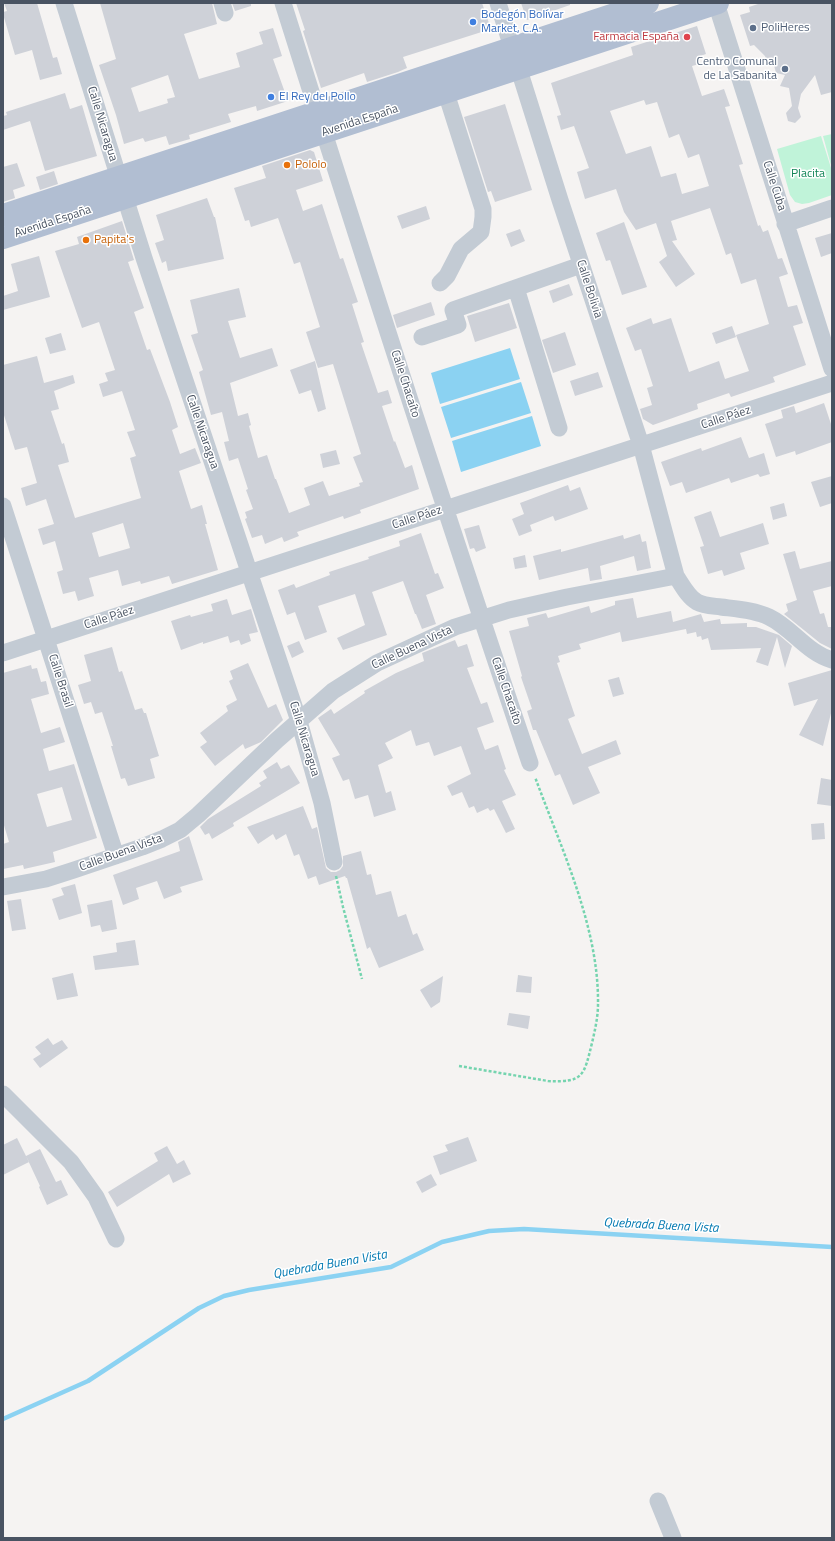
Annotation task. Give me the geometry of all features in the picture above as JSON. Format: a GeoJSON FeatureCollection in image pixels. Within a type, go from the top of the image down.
{"type":"FeatureCollection","features":[{"type":"Feature","properties":{"kind":"main road","name":"Avenida España"},"geometry":{"type":"LineString","coordinates":[[3,215],[648,3]]}},
{"type":"Feature","properties":{"kind":"main road","name":"Avenida España"},"geometry":{"type":"LineString","coordinates":[[3,238],[717,3]]}},
{"type":"Feature","properties":{"kind":"street","name":"Calle Nicaragua"},"geometry":{"type":"LineString","coordinates":[[64,3],[118,178],[299,721],[322,803],[334,862]]}},
{"type":"Feature","properties":{"kind":"street","name":"Calle Chacaíto"},"geometry":{"type":"LineString","coordinates":[[283,3],[481,618],[530,763]]}},
{"type":"Feature","properties":{"kind":"street","name":"Calle Bolivia"},"geometry":{"type":"LineString","coordinates":[[498,3],[518,69],[641,445],[676,576]]}},
{"type":"Feature","properties":{"kind":"street","name":"Calle Cuba"},"geometry":{"type":"LineString","coordinates":[[717,3],[832,370]]}},
{"type":"Feature","properties":{"kind":"street"},"geometry":{"type":"LineString","coordinates":[[440,283],[447,276],[461,249],[481,232],[483,217],[483,209],[446,93]]}},
{"type":"Feature","properties":{"kind":"street"},"geometry":{"type":"LineString","coordinates":[[785,224],[832,208]]}},
{"type":"Feature","properties":{"kind":"street"},"geometry":{"type":"LineString","coordinates":[[422,337],[458,325],[453,310],[582,265]]}},
{"type":"Feature","properties":{"kind":"street"},"geometry":{"type":"LineString","coordinates":[[516,288],[559,428]]}},
{"type":"Feature","properties":{"kind":"street","name":"Calle Páez"},"geometry":{"type":"LineString","coordinates":[[3,653],[832,383]]}},
{"type":"Feature","properties":{"kind":"street","name":"Calle Brasil"},"geometry":{"type":"LineString","coordinates":[[3,506],[116,856]]}},
{"type":"Feature","properties":{"kind":"street"},"geometry":{"type":"LineString","coordinates":[[676,576],[688,594],[697,602],[714,606],[752,611],[768,617],[780,624],[815,652],[832,660]]}},
{"type":"Feature","properties":{"kind":"street","name":"Calle Buena Vista"},"geometry":{"type":"LineString","coordinates":[[3,887],[46,879],[116,856],[162,839],[180,830],[333,691],[377,663],[455,627],[481,618],[567,597],[676,576]]}},
{"type":"Feature","properties":{"kind":"street"},"geometry":{"type":"LineString","coordinates":[[3,1094],[71,1162],[96,1197],[116,1239]]}},
{"type":"Feature","properties":{"kind":"street"},"geometry":{"type":"LineString","coordinates":[[658,1501],[673,1538]]}},
{"type":"Feature","properties":{"kind":"path"},"geometry":{"type":"LineString","coordinates":[[459,1066],[548,1082],[576,1080],[582,1075],[586,1067],[595,1032],[599,1005],[598,981],[592,944],[578,893],[530,763]]}},
{"type":"Feature","properties":{"kind":"path"},"geometry":{"type":"LineString","coordinates":[[334,862],[343,907],[362,979]]}},
{"type":"Feature","properties":{"kind":"green space"},"geometry":{"type":"Polygon","coordinates":[[[832,134],[832,169],[823,136],[832,134]]]}},
{"type":"Feature","properties":{"kind":"green space","name":"Placita"},"geometry":{"type":"Polygon","coordinates":[[[821,136],[832,171],[832,195],[809,203],[802,204],[795,202],[790,195],[777,149],[821,136]]]}},
{"type":"Feature","properties":{"kind":"water"},"geometry":{"type":"Polygon","coordinates":[[[510,348],[520,379],[440,404],[431,373],[510,348]]]}},
{"type":"Feature","properties":{"kind":"water"},"geometry":{"type":"Polygon","coordinates":[[[521,382],[531,413],[451,438],[441,407],[521,382]]]}},
{"type":"Feature","properties":{"kind":"water"},"geometry":{"type":"Polygon","coordinates":[[[532,416],[541,446],[461,472],[452,441],[532,416]]]}},
{"type":"Feature","properties":{"kind":"building"},"geometry":{"type":"Polygon","coordinates":[[[4,3],[37,3],[53,58],[57,57],[62,74],[40,80],[32,50],[15,55],[3,14],[3,12],[7,11],[4,3]]]}},
{"type":"Feature","properties":{"kind":"building"},"geometry":{"type":"Polygon","coordinates":[[[100,3],[212,3],[217,24],[184,34],[199,79],[240,67],[236,53],[263,44],[259,32],[273,28],[282,56],[273,59],[288,101],[257,111],[256,106],[228,114],[231,122],[189,135],[190,139],[169,145],[166,136],[145,142],[143,138],[124,144],[99,65],[116,59],[100,3]],[[168,75],[131,88],[139,112],[168,103],[167,99],[175,97],[168,75]]]}},
{"type":"Feature","properties":{"kind":"building"},"geometry":{"type":"Polygon","coordinates":[[[232,3],[251,3],[251,6],[235,11],[232,3]]]}},
{"type":"Feature","properties":{"kind":"building"},"geometry":{"type":"Polygon","coordinates":[[[296,3],[482,3],[491,29],[403,57],[407,68],[398,72],[367,82],[364,73],[321,88],[296,3]]]}},
{"type":"Feature","properties":{"kind":"building"},"geometry":{"type":"Polygon","coordinates":[[[521,3],[570,3],[570,5],[527,20],[521,3]]]}},
{"type":"Feature","properties":{"kind":"building"},"geometry":{"type":"Polygon","coordinates":[[[761,3],[832,3],[832,92],[821,95],[815,75],[801,94],[798,108],[801,117],[795,123],[788,121],[786,113],[792,106],[789,88],[780,86],[785,75],[776,73],[774,65],[767,63],[765,56],[754,45],[750,46],[740,15],[750,12],[749,7],[761,3]]]}},
{"type":"Feature","properties":{"kind":"building"},"geometry":{"type":"Polygon","coordinates":[[[697,26],[706,54],[697,57],[699,64],[692,66],[702,96],[724,89],[730,106],[725,107],[743,164],[739,165],[758,226],[760,225],[763,232],[768,230],[778,259],[782,258],[788,274],[779,277],[788,307],[797,305],[803,323],[793,326],[806,365],[773,377],[775,382],[731,397],[729,393],[697,404],[698,409],[653,425],[643,419],[640,409],[652,405],[647,388],[653,386],[641,349],[635,351],[626,328],[651,318],[653,324],[671,318],[689,372],[719,361],[725,379],[749,371],[736,335],[769,324],[756,279],[741,284],[731,253],[726,255],[710,208],[671,221],[677,240],[672,241],[695,274],[676,287],[659,262],[667,256],[656,223],[636,230],[624,212],[616,189],[585,199],[577,172],[589,168],[574,126],[561,130],[557,116],[561,115],[551,83],[633,55],[631,47],[697,26]],[[644,100],[610,111],[626,154],[651,146],[661,177],[676,173],[682,194],[709,186],[699,154],[688,158],[679,134],[669,138],[657,102],[646,105],[644,100]]]}},
{"type":"Feature","properties":{"kind":"building"},"geometry":{"type":"Polygon","coordinates":[[[65,93],[70,109],[82,105],[97,156],[45,171],[30,121],[3,130],[3,116],[7,115],[6,112],[65,93]]]}},
{"type":"Feature","properties":{"kind":"building"},"geometry":{"type":"Polygon","coordinates":[[[505,104],[532,190],[495,202],[491,191],[488,192],[464,117],[505,104]]]}},
{"type":"Feature","properties":{"kind":"building"},"geometry":{"type":"Polygon","coordinates":[[[310,150],[314,152],[323,181],[296,190],[303,211],[322,204],[340,259],[343,258],[358,302],[352,304],[364,342],[361,343],[378,393],[388,390],[392,403],[382,406],[394,442],[395,441],[405,468],[412,465],[419,489],[360,510],[361,513],[344,519],[343,516],[297,532],[299,536],[284,542],[282,537],[265,544],[262,535],[252,538],[245,519],[247,518],[245,512],[253,509],[246,490],[248,489],[238,458],[229,461],[224,442],[229,441],[222,412],[211,415],[199,372],[203,370],[191,335],[198,333],[190,300],[239,288],[246,317],[228,321],[240,358],[272,348],[278,366],[230,383],[238,416],[248,413],[251,425],[249,426],[258,458],[267,455],[289,513],[310,505],[304,488],[323,481],[329,496],[360,486],[359,483],[363,482],[353,457],[361,454],[333,364],[318,368],[306,332],[320,327],[300,262],[294,264],[278,218],[251,227],[249,220],[245,221],[234,188],[266,178],[262,166],[310,150]]]}},
{"type":"Feature","properties":{"kind":"building"},"geometry":{"type":"Polygon","coordinates":[[[17,163],[25,186],[13,190],[15,198],[3,202],[3,167],[17,163]]]}},
{"type":"Feature","properties":{"kind":"building"},"geometry":{"type":"Polygon","coordinates":[[[54,171],[58,184],[40,190],[36,177],[54,171]]]}},
{"type":"Feature","properties":{"kind":"building"},"geometry":{"type":"Polygon","coordinates":[[[207,198],[215,217],[224,259],[168,271],[166,261],[162,263],[155,243],[164,240],[156,215],[207,198]]]}},
{"type":"Feature","properties":{"kind":"building"},"geometry":{"type":"Polygon","coordinates":[[[426,206],[430,219],[402,229],[397,216],[426,206]]]}},
{"type":"Feature","properties":{"kind":"building"},"geometry":{"type":"Polygon","coordinates":[[[122,221],[134,260],[128,262],[144,308],[134,312],[147,350],[150,349],[170,402],[178,427],[172,430],[180,454],[195,448],[201,463],[179,471],[191,509],[202,505],[207,524],[205,524],[218,570],[172,584],[169,576],[141,584],[140,581],[122,586],[118,570],[89,578],[94,596],[78,601],[75,591],[63,594],[57,572],[63,570],[55,541],[43,545],[38,529],[54,524],[46,499],[26,506],[21,488],[37,483],[27,447],[15,450],[3,412],[3,365],[37,356],[44,383],[73,375],[75,383],[54,391],[59,409],[51,411],[62,444],[64,443],[69,462],[58,465],[75,518],[141,498],[130,458],[136,456],[127,432],[135,430],[122,391],[103,397],[99,384],[108,381],[105,373],[115,370],[99,322],[82,328],[55,251],[79,244],[77,237],[122,221]],[[123,523],[92,533],[99,557],[130,548],[123,523]]]}},
{"type":"Feature","properties":{"kind":"building"},"geometry":{"type":"Polygon","coordinates":[[[624,222],[647,287],[622,295],[610,260],[606,261],[596,233],[624,222]]]}},
{"type":"Feature","properties":{"kind":"building"},"geometry":{"type":"Polygon","coordinates":[[[520,229],[525,241],[511,247],[506,234],[520,229]]]}},
{"type":"Feature","properties":{"kind":"building"},"geometry":{"type":"Polygon","coordinates":[[[832,233],[832,253],[821,257],[815,238],[832,233]]]}},
{"type":"Feature","properties":{"kind":"building"},"geometry":{"type":"Polygon","coordinates":[[[39,256],[50,297],[3,310],[3,296],[18,291],[11,264],[39,256]]]}},
{"type":"Feature","properties":{"kind":"building"},"geometry":{"type":"Polygon","coordinates":[[[569,284],[573,295],[553,303],[549,291],[569,284]]]}},
{"type":"Feature","properties":{"kind":"building"},"geometry":{"type":"Polygon","coordinates":[[[431,302],[435,315],[397,328],[393,315],[431,302]]]}},
{"type":"Feature","properties":{"kind":"building"},"geometry":{"type":"Polygon","coordinates":[[[509,303],[517,328],[475,342],[467,316],[509,303]]]}},
{"type":"Feature","properties":{"kind":"building"},"geometry":{"type":"Polygon","coordinates":[[[732,326],[736,337],[716,344],[712,333],[732,326]]]}},
{"type":"Feature","properties":{"kind":"building"},"geometry":{"type":"Polygon","coordinates":[[[565,332],[576,365],[553,373],[542,340],[565,332]]]}},
{"type":"Feature","properties":{"kind":"building"},"geometry":{"type":"Polygon","coordinates":[[[61,333],[66,350],[50,354],[45,338],[61,333]]]}},
{"type":"Feature","properties":{"kind":"building"},"geometry":{"type":"Polygon","coordinates":[[[315,361],[326,409],[318,412],[311,390],[299,394],[290,370],[315,361]]]}},
{"type":"Feature","properties":{"kind":"building"},"geometry":{"type":"Polygon","coordinates":[[[598,372],[603,387],[575,396],[570,381],[598,372]]]}},
{"type":"Feature","properties":{"kind":"building"},"geometry":{"type":"Polygon","coordinates":[[[824,403],[832,427],[832,442],[796,455],[795,451],[776,457],[765,424],[783,418],[781,410],[794,406],[796,413],[824,403]]]}},
{"type":"Feature","properties":{"kind":"building"},"geometry":{"type":"Polygon","coordinates":[[[741,437],[749,458],[764,453],[770,474],[760,477],[758,474],[731,483],[729,478],[686,493],[682,482],[670,486],[661,462],[701,448],[702,451],[741,437]]]}},
{"type":"Feature","properties":{"kind":"building"},"geometry":{"type":"Polygon","coordinates":[[[336,450],[340,464],[323,468],[320,454],[336,450]]]}},
{"type":"Feature","properties":{"kind":"building"},"geometry":{"type":"Polygon","coordinates":[[[832,476],[832,503],[820,507],[811,482],[832,476]]]}},
{"type":"Feature","properties":{"kind":"building"},"geometry":{"type":"Polygon","coordinates":[[[568,485],[570,491],[580,487],[588,509],[555,521],[553,516],[530,525],[532,531],[519,536],[512,519],[524,514],[520,503],[568,485]]]}},
{"type":"Feature","properties":{"kind":"building"},"geometry":{"type":"Polygon","coordinates":[[[784,503],[787,516],[773,520],[770,507],[784,503]]]}},
{"type":"Feature","properties":{"kind":"building"},"geometry":{"type":"Polygon","coordinates":[[[711,511],[720,537],[763,523],[769,544],[740,553],[745,569],[724,576],[722,570],[708,574],[700,547],[704,546],[694,517],[711,511]]]}},
{"type":"Feature","properties":{"kind":"building"},"geometry":{"type":"Polygon","coordinates":[[[479,525],[486,548],[476,552],[474,548],[470,549],[464,529],[479,525]]]}},
{"type":"Feature","properties":{"kind":"building"},"geometry":{"type":"Polygon","coordinates":[[[421,533],[435,574],[438,573],[444,588],[426,595],[436,624],[422,629],[403,581],[372,592],[387,635],[343,650],[337,638],[365,625],[355,594],[318,606],[327,632],[305,640],[295,612],[287,615],[278,590],[294,584],[296,588],[330,575],[329,572],[369,559],[368,557],[400,546],[399,541],[421,533]]]}},
{"type":"Feature","properties":{"kind":"building"},"geometry":{"type":"Polygon","coordinates":[[[640,534],[642,542],[646,541],[651,568],[637,571],[634,556],[600,566],[602,579],[590,581],[588,568],[539,580],[533,556],[561,549],[561,552],[623,535],[624,539],[640,534]]]}},
{"type":"Feature","properties":{"kind":"building"},"geometry":{"type":"Polygon","coordinates":[[[795,551],[800,569],[832,561],[832,586],[813,591],[820,614],[824,613],[828,627],[832,627],[832,649],[820,643],[784,614],[788,611],[786,604],[797,600],[783,554],[795,551]]]}},
{"type":"Feature","properties":{"kind":"building"},"geometry":{"type":"Polygon","coordinates":[[[525,555],[527,567],[515,569],[513,558],[525,555]]]}},
{"type":"Feature","properties":{"kind":"building"},"geometry":{"type":"Polygon","coordinates":[[[633,598],[637,618],[671,611],[673,622],[701,614],[704,622],[720,619],[721,624],[747,623],[747,627],[756,627],[779,635],[792,646],[785,668],[777,637],[768,666],[756,662],[761,648],[711,650],[708,638],[702,640],[701,636],[697,637],[696,632],[687,634],[686,629],[622,642],[620,632],[579,644],[581,649],[558,656],[560,662],[557,663],[575,716],[568,719],[582,754],[616,740],[621,754],[588,767],[600,793],[573,805],[560,774],[555,776],[536,730],[533,730],[527,711],[532,709],[521,677],[522,676],[509,631],[529,626],[527,618],[546,613],[548,618],[589,606],[591,613],[615,605],[615,601],[633,598]]]}},
{"type":"Feature","properties":{"kind":"building"},"geometry":{"type":"Polygon","coordinates":[[[227,599],[232,615],[251,609],[258,632],[249,634],[251,641],[241,645],[239,640],[230,643],[228,636],[203,644],[203,642],[181,650],[171,621],[190,615],[191,617],[213,611],[211,604],[227,599]]]}},
{"type":"Feature","properties":{"kind":"building"},"geometry":{"type":"Polygon","coordinates":[[[455,640],[458,647],[467,644],[474,666],[467,668],[481,704],[487,702],[494,722],[477,728],[485,750],[498,745],[506,769],[504,770],[516,795],[502,801],[515,829],[506,833],[494,809],[490,811],[488,808],[477,813],[474,806],[469,808],[462,792],[452,796],[447,786],[471,774],[461,746],[434,756],[429,742],[416,746],[411,730],[385,743],[393,758],[378,765],[386,793],[391,791],[396,810],[374,817],[368,795],[355,799],[349,779],[343,781],[332,758],[340,755],[318,718],[331,709],[334,714],[365,693],[364,691],[396,673],[424,661],[422,653],[455,640]]]}},
{"type":"Feature","properties":{"kind":"building"},"geometry":{"type":"Polygon","coordinates":[[[299,641],[304,652],[292,658],[287,646],[299,641]]]}},
{"type":"Feature","properties":{"kind":"building"},"geometry":{"type":"Polygon","coordinates":[[[112,647],[119,672],[122,671],[135,710],[142,708],[144,713],[146,713],[159,756],[150,759],[155,778],[128,786],[125,778],[121,779],[111,746],[113,746],[102,712],[95,714],[91,702],[84,704],[78,685],[91,681],[84,655],[112,647]]]}},
{"type":"Feature","properties":{"kind":"building"},"geometry":{"type":"Polygon","coordinates":[[[248,663],[268,708],[276,704],[283,720],[261,742],[245,749],[243,744],[215,766],[200,747],[207,742],[200,733],[228,711],[226,706],[237,700],[229,681],[233,679],[230,671],[248,663]]]}},
{"type":"Feature","properties":{"kind":"building"},"geometry":{"type":"Polygon","coordinates":[[[31,665],[32,669],[37,668],[41,682],[46,681],[49,694],[31,699],[41,733],[60,727],[65,742],[43,749],[49,771],[74,764],[97,838],[53,852],[55,862],[24,869],[23,865],[3,869],[3,844],[9,842],[3,822],[3,673],[31,665]],[[62,787],[37,794],[47,827],[72,820],[62,787]]]}},
{"type":"Feature","properties":{"kind":"building"},"geometry":{"type":"Polygon","coordinates":[[[832,670],[832,709],[823,746],[799,735],[818,699],[794,706],[788,683],[832,670]]]}},
{"type":"Feature","properties":{"kind":"building"},"geometry":{"type":"Polygon","coordinates":[[[619,677],[624,694],[613,697],[608,680],[619,677]]]}},
{"type":"Feature","properties":{"kind":"building"},"geometry":{"type":"Polygon","coordinates":[[[277,762],[281,769],[289,765],[300,783],[233,823],[234,826],[212,839],[209,833],[205,835],[200,827],[208,819],[261,786],[259,783],[267,778],[263,771],[277,762]]]}},
{"type":"Feature","properties":{"kind":"building"},"geometry":{"type":"Polygon","coordinates":[[[821,778],[832,780],[832,806],[817,804],[821,778]]]}},
{"type":"Feature","properties":{"kind":"building"},"geometry":{"type":"Polygon","coordinates":[[[303,806],[312,829],[317,827],[326,868],[331,872],[336,872],[343,866],[343,856],[361,851],[367,875],[371,874],[376,895],[391,891],[398,917],[406,914],[413,935],[417,933],[424,950],[379,968],[370,947],[367,949],[347,878],[345,876],[319,885],[316,876],[308,879],[299,854],[294,856],[286,834],[276,840],[273,834],[258,844],[247,827],[303,806]]]}},
{"type":"Feature","properties":{"kind":"building"},"geometry":{"type":"Polygon","coordinates":[[[824,823],[825,839],[812,840],[811,824],[824,823]]]}},
{"type":"Feature","properties":{"kind":"building"},"geometry":{"type":"Polygon","coordinates":[[[189,836],[203,880],[180,887],[182,892],[164,899],[157,881],[136,888],[139,899],[123,905],[113,875],[180,851],[178,842],[189,836]]]}},
{"type":"Feature","properties":{"kind":"building"},"geometry":{"type":"Polygon","coordinates":[[[75,884],[82,913],[59,920],[52,899],[64,895],[61,888],[75,884]]]}},
{"type":"Feature","properties":{"kind":"building"},"geometry":{"type":"Polygon","coordinates":[[[21,899],[26,929],[12,931],[7,901],[21,899]]]}},
{"type":"Feature","properties":{"kind":"building"},"geometry":{"type":"Polygon","coordinates":[[[112,900],[117,929],[102,932],[100,925],[91,927],[87,905],[112,900]]]}},
{"type":"Feature","properties":{"kind":"building"},"geometry":{"type":"Polygon","coordinates":[[[135,940],[139,965],[95,970],[93,956],[117,952],[116,943],[135,940]]]}},
{"type":"Feature","properties":{"kind":"building"},"geometry":{"type":"Polygon","coordinates":[[[73,973],[78,996],[57,1000],[52,978],[73,973]]]}},
{"type":"Feature","properties":{"kind":"building"},"geometry":{"type":"Polygon","coordinates":[[[518,975],[532,977],[531,993],[516,992],[518,975]]]}},
{"type":"Feature","properties":{"kind":"building"},"geometry":{"type":"Polygon","coordinates":[[[443,976],[440,1002],[431,1008],[420,990],[443,976]]]}},
{"type":"Feature","properties":{"kind":"building"},"geometry":{"type":"Polygon","coordinates":[[[509,1013],[530,1016],[528,1029],[507,1025],[509,1013]]]}},
{"type":"Feature","properties":{"kind":"building"},"geometry":{"type":"Polygon","coordinates":[[[48,1038],[53,1045],[62,1040],[68,1048],[40,1068],[33,1059],[41,1054],[35,1047],[48,1038]]]}},
{"type":"Feature","properties":{"kind":"building"},"geometry":{"type":"Polygon","coordinates":[[[468,1137],[477,1161],[440,1175],[433,1156],[448,1151],[445,1145],[468,1137]]]}},
{"type":"Feature","properties":{"kind":"building"},"geometry":{"type":"Polygon","coordinates":[[[17,1138],[29,1162],[3,1175],[3,1145],[17,1138]]]}},
{"type":"Feature","properties":{"kind":"building"},"geometry":{"type":"Polygon","coordinates":[[[167,1146],[177,1164],[184,1160],[191,1174],[173,1183],[169,1174],[117,1207],[108,1192],[158,1161],[154,1153],[167,1146]]]}},
{"type":"Feature","properties":{"kind":"building"},"geometry":{"type":"Polygon","coordinates":[[[40,1149],[56,1182],[61,1180],[68,1195],[47,1205],[26,1156],[40,1149]]]}},
{"type":"Feature","properties":{"kind":"building"},"geometry":{"type":"Polygon","coordinates":[[[431,1174],[437,1185],[422,1193],[416,1182],[431,1174]]]}},
{"type":"Feature","properties":{"kind":"waterway","name":"Quebrada Buena Vista"},"geometry":{"type":"LineString","coordinates":[[3,1419],[88,1381],[199,1308],[224,1296],[249,1290],[391,1267],[442,1242],[489,1231],[524,1229],[832,1247]]}},
{"type":"Feature","properties":{"kind":"place","name":"Bodegón Bolívar Market, C.A."},"geometry":{"type":"Point","coordinates":[473,22]}},
{"type":"Feature","properties":{"kind":"place","name":"PoliHeres"},"geometry":{"type":"Point","coordinates":[753,28]}},
{"type":"Feature","properties":{"kind":"place","name":"Farmacia España"},"geometry":{"type":"Point","coordinates":[687,37]}},
{"type":"Feature","properties":{"kind":"place","name":"Centro Comunal de La Sabanita"},"geometry":{"type":"Point","coordinates":[785,69]}},
{"type":"Feature","properties":{"kind":"place","name":"El Rey del Pollo"},"geometry":{"type":"Point","coordinates":[271,97]}},
{"type":"Feature","properties":{"kind":"place","name":"Pololo"},"geometry":{"type":"Point","coordinates":[287,165]}},
{"type":"Feature","properties":{"kind":"place","name":"Papita's"},"geometry":{"type":"Point","coordinates":[86,240]}}]}
